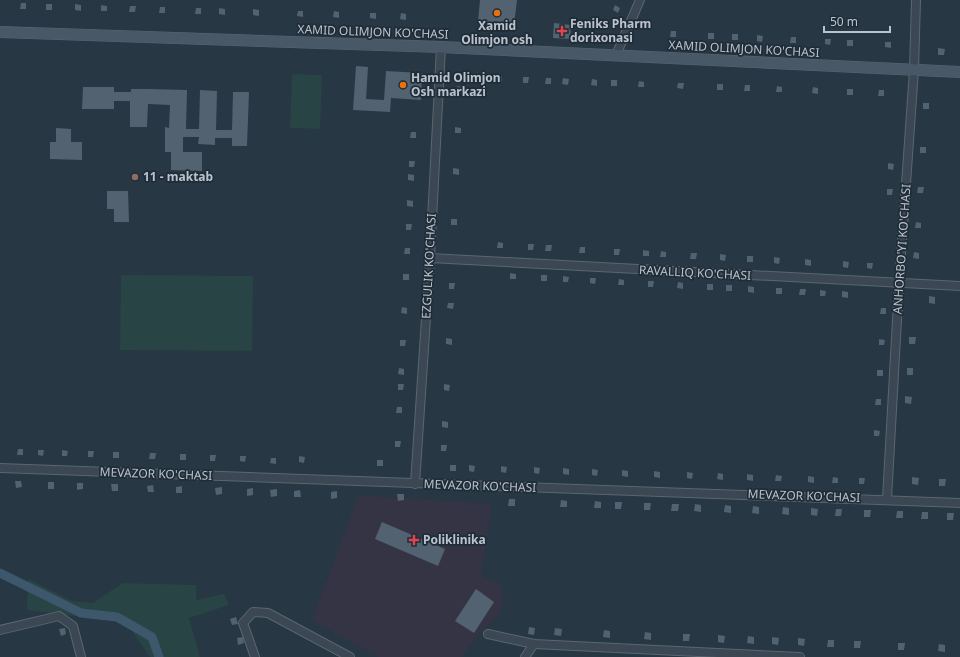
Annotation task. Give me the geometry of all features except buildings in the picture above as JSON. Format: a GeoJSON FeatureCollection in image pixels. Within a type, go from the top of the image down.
{"type":"FeatureCollection","features":[{"type":"Feature","properties":{"kind":"main road","name":"XAMID OLIMJON KO'CHASI"},"geometry":{"type":"LineString","coordinates":[[0,32],[440,47],[960,72]]}},
{"type":"Feature","properties":{"kind":"street"},"geometry":{"type":"LineString","coordinates":[[616,56],[640,0]]}},
{"type":"Feature","properties":{"kind":"street","name":"ANHORBO'YI KO'CHASI"},"geometry":{"type":"LineString","coordinates":[[887,499],[899,284],[914,70],[916,0]]}},
{"type":"Feature","properties":{"kind":"street","name":"EZGULIK KO'CHASI"},"geometry":{"type":"LineString","coordinates":[[415,484],[430,258],[440,47]]}},
{"type":"Feature","properties":{"kind":"street","name":"RAVALLIQ KO'CHASI"},"geometry":{"type":"LineString","coordinates":[[430,258],[899,284],[960,286]]}},
{"type":"Feature","properties":{"kind":"street","name":"MEVAZOR KO'CHASI"},"geometry":{"type":"LineString","coordinates":[[0,468],[415,484],[887,499],[960,503]]}},
{"type":"Feature","properties":{"kind":"street"},"geometry":{"type":"LineString","coordinates":[[254,657],[243,623],[253,612],[268,613],[350,657]]}},
{"type":"Feature","properties":{"kind":"street"},"geometry":{"type":"LineString","coordinates":[[0,630],[59,616],[73,626],[81,657]]}},
{"type":"Feature","properties":{"kind":"street"},"geometry":{"type":"LineString","coordinates":[[488,634],[534,644],[800,657]]}},
{"type":"Feature","properties":{"kind":"street"},"geometry":{"type":"LineString","coordinates":[[525,657],[534,644]]}},
{"type":"Feature","properties":{"kind":"shaded area","name":"Poliklinika"},"geometry":{"type":"Polygon","coordinates":[[[358,495],[492,504],[481,576],[500,584],[504,596],[500,613],[477,636],[462,657],[378,657],[312,620],[358,495]]]}},
{"type":"Feature","properties":{"kind":"green space"},"geometry":{"type":"Polygon","coordinates":[[[292,74],[322,75],[320,129],[290,128],[292,74]]]}},
{"type":"Feature","properties":{"kind":"green space"},"geometry":{"type":"Polygon","coordinates":[[[121,275],[253,276],[252,351],[120,350],[121,275]]]}},
{"type":"Feature","properties":{"kind":"green space"},"geometry":{"type":"Polygon","coordinates":[[[28,579],[72,601],[93,603],[123,583],[196,585],[196,600],[224,594],[229,605],[189,618],[200,657],[150,657],[132,631],[115,621],[27,610],[28,579]]]}},
{"type":"Feature","properties":{"kind":"waterway"},"geometry":{"type":"LineString","coordinates":[[0,573],[81,613],[117,617],[152,637],[159,657]]}},
{"type":"Feature","properties":{"kind":"place","name":"Xamid Olimjon osh"},"geometry":{"type":"Point","coordinates":[497,13]}},
{"type":"Feature","properties":{"kind":"place","name":"Feniks Pharm dorixonasi"},"geometry":{"type":"Point","coordinates":[562,31]}},
{"type":"Feature","properties":{"kind":"place","name":"Hamid Olimjon Osh markazi"},"geometry":{"type":"Point","coordinates":[403,85]}},
{"type":"Feature","properties":{"kind":"place","name":"11 - maktab"},"geometry":{"type":"Point","coordinates":[135,177]}},
{"type":"Feature","properties":{"kind":"place","name":"Poliklinika"},"geometry":{"type":"Point","coordinates":[414,540]}}]}
